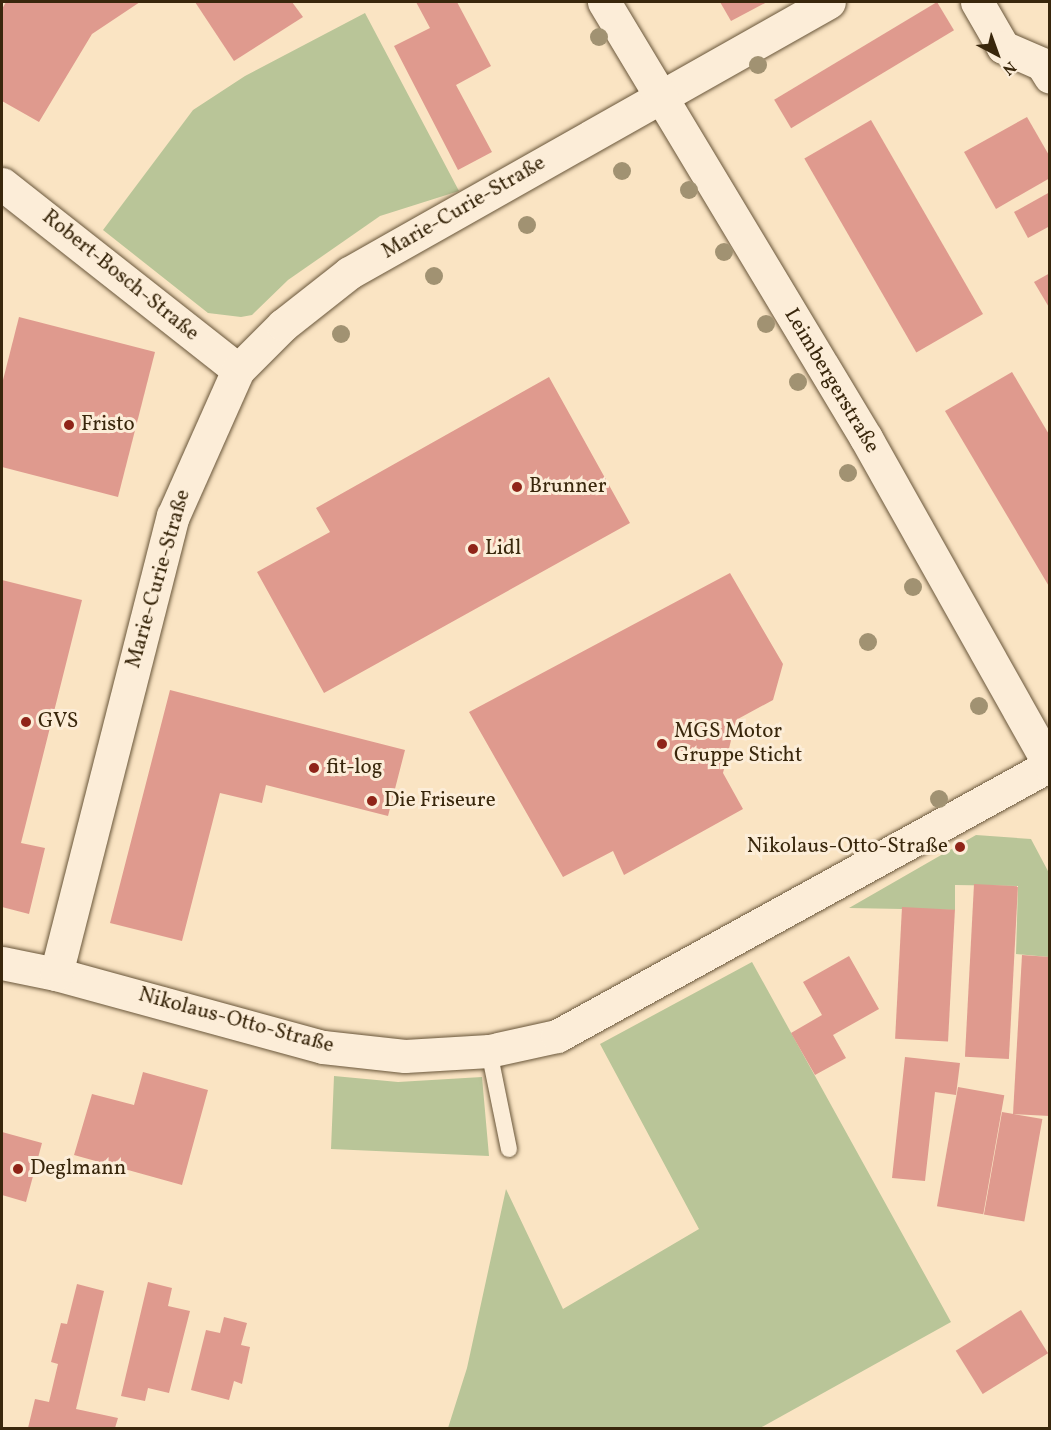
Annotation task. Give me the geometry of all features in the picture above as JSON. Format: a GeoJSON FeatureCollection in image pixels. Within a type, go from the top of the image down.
{"type":"FeatureCollection","features":[{"type":"Feature","properties":{"kind":"street","name":"Leimbergerstraße"},"geometry":{"type":"LineString","coordinates":[[604,2],[662,95],[866,438],[1049,765]]}},
{"type":"Feature","properties":{"kind":"street","name":"Marie-Curie-Straße"},"geometry":{"type":"LineString","coordinates":[[56,974],[173,516],[238,370],[283,325],[349,273],[829,2]]}},
{"type":"Feature","properties":{"kind":"street"},"geometry":{"type":"LineString","coordinates":[[977,2],[1003,47],[1042,64],[1050,77]]}},
{"type":"Feature","properties":{"kind":"street","name":"Robert-Bosch-Straße"},"geometry":{"type":"LineString","coordinates":[[2,184],[238,370]]}},
{"type":"Feature","properties":{"kind":"street","name":"Nikolaus-Otto-Straße"},"geometry":{"type":"LineString","coordinates":[[2,963],[56,974],[323,1047],[405,1056],[489,1051],[557,1036],[1049,765]]}},
{"type":"Feature","properties":{"kind":"lane"},"geometry":{"type":"LineString","coordinates":[[489,1051],[509,1149]]}},
{"type":"Feature","properties":{"kind":"green space"},"geometry":{"type":"Polygon","coordinates":[[[365,13],[459,191],[380,216],[288,280],[252,315],[241,317],[208,313],[103,230],[193,110],[245,76],[365,13]]]}},
{"type":"Feature","properties":{"kind":"green space"},"geometry":{"type":"Polygon","coordinates":[[[976,835],[1031,839],[1049,873],[1049,957],[1016,954],[1018,886],[955,885],[955,910],[849,908],[976,835]]]}},
{"type":"Feature","properties":{"kind":"green space"},"geometry":{"type":"Polygon","coordinates":[[[752,962],[951,1322],[760,1428],[448,1428],[467,1368],[506,1189],[563,1309],[699,1229],[600,1044],[752,962]]]}},
{"type":"Feature","properties":{"kind":"green space"},"geometry":{"type":"Polygon","coordinates":[[[334,1076],[398,1082],[482,1077],[489,1156],[331,1149],[334,1076]]]}},
{"type":"Feature","properties":{"kind":"building"},"geometry":{"type":"Polygon","coordinates":[[[6,2],[140,2],[92,34],[39,122],[2,101],[2,9],[6,2]]]}},
{"type":"Feature","properties":{"kind":"building"},"geometry":{"type":"Polygon","coordinates":[[[195,2],[292,2],[303,17],[234,61],[195,2]]]}},
{"type":"Feature","properties":{"kind":"building"},"geometry":{"type":"Polygon","coordinates":[[[416,2],[457,2],[491,66],[456,85],[492,152],[458,170],[394,46],[430,28],[416,2]]]}},
{"type":"Feature","properties":{"kind":"building"},"geometry":{"type":"Polygon","coordinates":[[[720,2],[767,2],[731,21],[720,2]]]}},
{"type":"Feature","properties":{"kind":"building"},"geometry":{"type":"Polygon","coordinates":[[[937,2],[954,30],[791,128],[774,100],[937,2]]]}},
{"type":"Feature","properties":{"kind":"building"},"geometry":{"type":"Polygon","coordinates":[[[1027,117],[1050,157],[1050,178],[996,209],[964,152],[1027,117]]]}},
{"type":"Feature","properties":{"kind":"building"},"geometry":{"type":"Polygon","coordinates":[[[871,120],[983,314],[916,352],[804,158],[871,120]]]}},
{"type":"Feature","properties":{"kind":"building"},"geometry":{"type":"Polygon","coordinates":[[[1050,192],[1050,226],[1028,238],[1014,212],[1050,192]]]}},
{"type":"Feature","properties":{"kind":"building"},"geometry":{"type":"Polygon","coordinates":[[[1050,273],[1050,309],[1034,282],[1050,273]]]}},
{"type":"Feature","properties":{"kind":"building","name":"Fristo"},"geometry":{"type":"Polygon","coordinates":[[[19,317],[155,352],[118,497],[2,467],[2,384],[19,317]]]}},
{"type":"Feature","properties":{"kind":"building"},"geometry":{"type":"Polygon","coordinates":[[[1012,372],[1050,436],[1050,588],[945,411],[1012,372]]]}},
{"type":"Feature","properties":{"kind":"building"},"geometry":{"type":"Polygon","coordinates":[[[549,377],[630,523],[324,693],[257,572],[330,532],[316,508],[549,377]]]}},
{"type":"Feature","properties":{"kind":"building"},"geometry":{"type":"Polygon","coordinates":[[[730,573],[783,664],[773,700],[736,720],[723,773],[743,809],[624,875],[613,851],[563,877],[469,712],[730,573]]]}},
{"type":"Feature","properties":{"kind":"building","name":"GVS"},"geometry":{"type":"Polygon","coordinates":[[[2,580],[82,600],[21,843],[45,848],[29,914],[2,907],[2,580]]]}},
{"type":"Feature","properties":{"kind":"building"},"geometry":{"type":"Polygon","coordinates":[[[170,690],[405,750],[388,816],[266,785],[262,803],[220,793],[182,941],[110,923],[170,690]]]}},
{"type":"Feature","properties":{"kind":"building"},"geometry":{"type":"Polygon","coordinates":[[[974,884],[1018,886],[1009,1059],[965,1057],[974,884]]]}},
{"type":"Feature","properties":{"kind":"building"},"geometry":{"type":"Polygon","coordinates":[[[902,907],[955,910],[948,1042],[895,1039],[902,907]]]}},
{"type":"Feature","properties":{"kind":"building"},"geometry":{"type":"Polygon","coordinates":[[[1022,955],[1050,957],[1050,1116],[1013,1114],[1022,955]]]}},
{"type":"Feature","properties":{"kind":"building"},"geometry":{"type":"Polygon","coordinates":[[[849,956],[879,1009],[833,1035],[846,1058],[815,1075],[791,1033],[822,1015],[803,982],[849,956]]]}},
{"type":"Feature","properties":{"kind":"building"},"geometry":{"type":"Polygon","coordinates":[[[905,1057],[960,1063],[956,1095],[935,1092],[925,1181],[892,1178],[905,1057]]]}},
{"type":"Feature","properties":{"kind":"building"},"geometry":{"type":"Polygon","coordinates":[[[143,1072],[208,1090],[182,1185],[74,1155],[92,1094],[134,1105],[143,1072]]]}},
{"type":"Feature","properties":{"kind":"building"},"geometry":{"type":"Polygon","coordinates":[[[958,1087],[1004,1095],[983,1214],[937,1206],[958,1087]]]}},
{"type":"Feature","properties":{"kind":"building"},"geometry":{"type":"Polygon","coordinates":[[[1002,1112],[1042,1119],[1024,1222],[984,1214],[1002,1112]]]}},
{"type":"Feature","properties":{"kind":"building","name":"Deglmann"},"geometry":{"type":"Polygon","coordinates":[[[2,1132],[42,1143],[26,1202],[2,1195],[2,1132]]]}},
{"type":"Feature","properties":{"kind":"building"},"geometry":{"type":"Polygon","coordinates":[[[148,1282],[172,1288],[168,1306],[190,1311],[169,1393],[148,1388],[145,1401],[121,1396],[148,1282]]]}},
{"type":"Feature","properties":{"kind":"building"},"geometry":{"type":"Polygon","coordinates":[[[77,1284],[104,1291],[76,1409],[118,1418],[115,1428],[28,1428],[35,1399],[49,1402],[58,1364],[51,1362],[61,1323],[67,1324],[77,1284]]]}},
{"type":"Feature","properties":{"kind":"building"},"geometry":{"type":"Polygon","coordinates":[[[1021,1310],[1048,1353],[983,1394],[956,1351],[1021,1310]]]}},
{"type":"Feature","properties":{"kind":"building"},"geometry":{"type":"Polygon","coordinates":[[[224,1317],[247,1323],[241,1345],[250,1347],[242,1384],[234,1381],[229,1400],[191,1390],[206,1330],[220,1333],[224,1317]]]}},
{"type":"Feature","properties":{"kind":"place","name":"Fristo"},"geometry":{"type":"Point","coordinates":[69,425]}},
{"type":"Feature","properties":{"kind":"place","name":"Brunner"},"geometry":{"type":"Point","coordinates":[517,487]}},
{"type":"Feature","properties":{"kind":"place","name":"Lidl"},"geometry":{"type":"Point","coordinates":[473,549]}},
{"type":"Feature","properties":{"kind":"place","name":"GVS"},"geometry":{"type":"Point","coordinates":[26,722]}},
{"type":"Feature","properties":{"kind":"place","name":"MGS Motor Gruppe Sticht"},"geometry":{"type":"Point","coordinates":[662,744]}},
{"type":"Feature","properties":{"kind":"place","name":"fit-log"},"geometry":{"type":"Point","coordinates":[314,768]}},
{"type":"Feature","properties":{"kind":"place","name":"Die Friseure"},"geometry":{"type":"Point","coordinates":[372,801]}},
{"type":"Feature","properties":{"kind":"place","name":"Nikolaus-Otto-Straße"},"geometry":{"type":"Point","coordinates":[960,847]}},
{"type":"Feature","properties":{"kind":"place","name":"Deglmann"},"geometry":{"type":"Point","coordinates":[18,1169]}}]}
